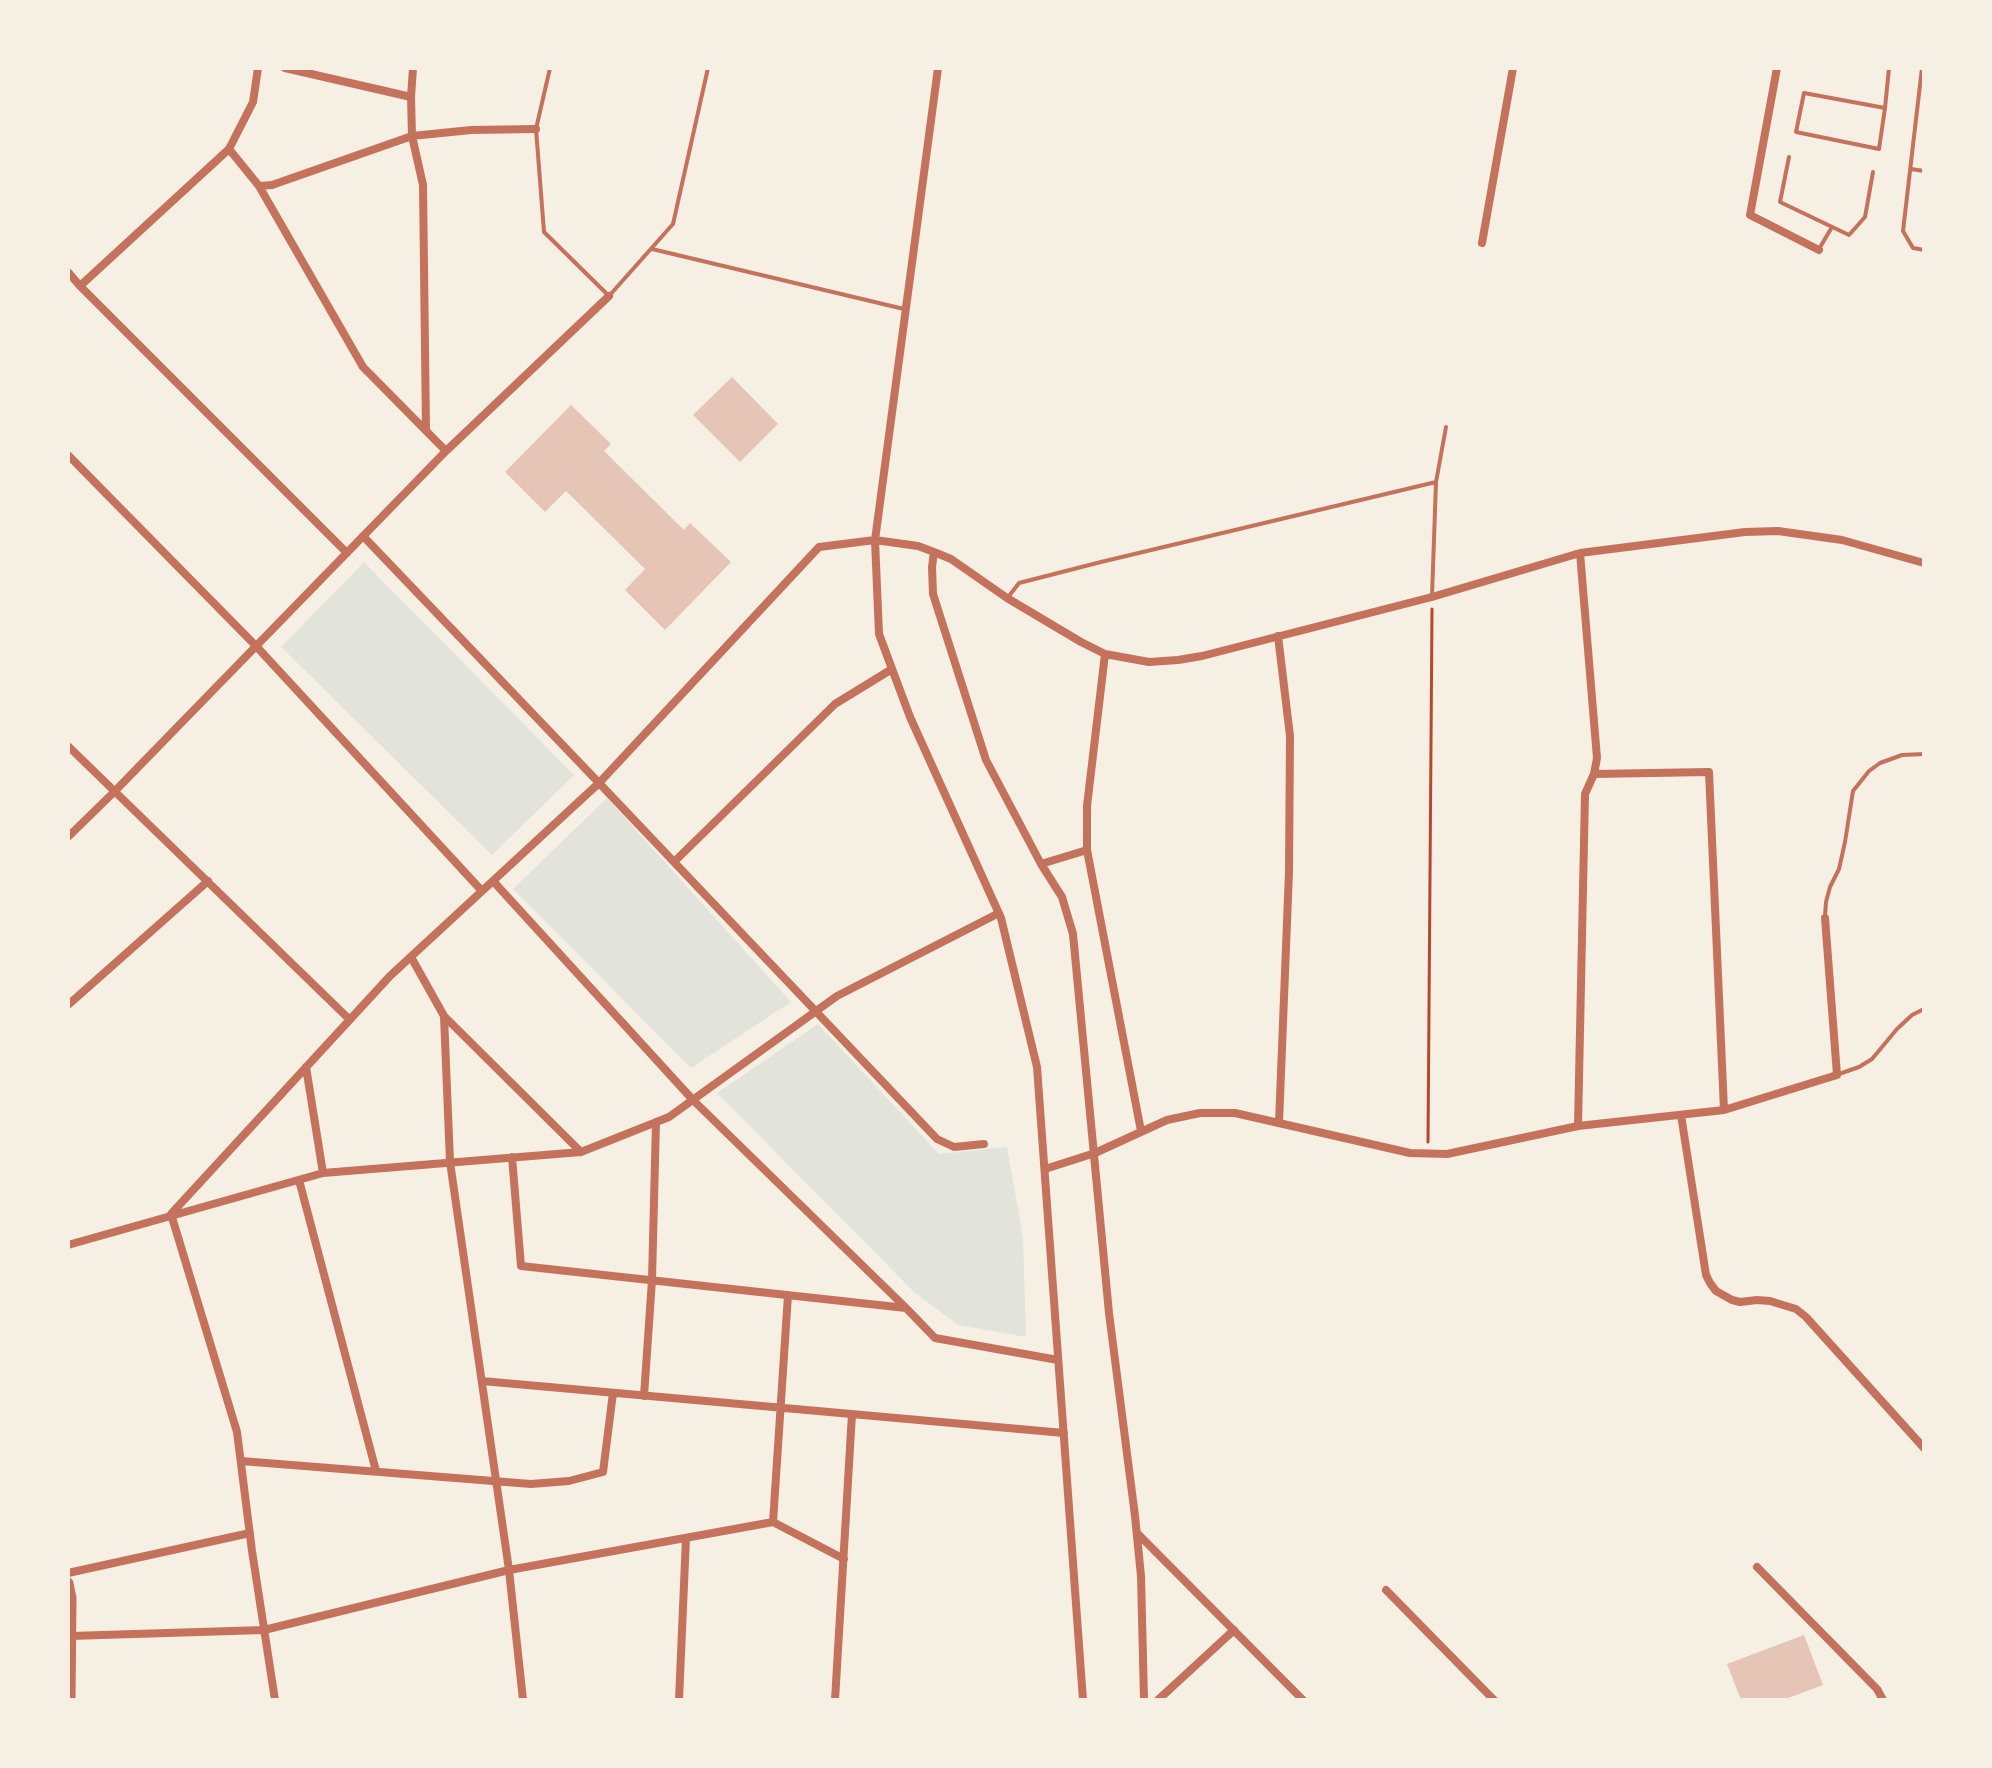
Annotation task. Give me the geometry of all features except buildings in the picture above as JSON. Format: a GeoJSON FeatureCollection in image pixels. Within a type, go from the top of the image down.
{"type":"FeatureCollection","features":[{"type":"Feature","properties":{"kind":"street"},"geometry":{"type":"LineString","coordinates":[[80,286],[229,149],[253,102],[258,68]]}},
{"type":"Feature","properties":{"kind":"street"},"geometry":{"type":"LineString","coordinates":[[285,68],[411,97]]}},
{"type":"Feature","properties":{"kind":"street"},"geometry":{"type":"LineString","coordinates":[[413,68],[412,136],[423,185],[426,430]]}},
{"type":"Feature","properties":{"kind":"street"},"geometry":{"type":"LineString","coordinates":[[938,68],[875,540],[879,634],[910,717],[999,913],[1037,1067],[1083,1700]]}},
{"type":"Feature","properties":{"kind":"street"},"geometry":{"type":"LineString","coordinates":[[1482,243],[1513,68]]}},
{"type":"Feature","properties":{"kind":"street"},"geometry":{"type":"LineString","coordinates":[[1777,68],[1750,215],[1819,250]]}},
{"type":"Feature","properties":{"kind":"street"},"geometry":{"type":"LineString","coordinates":[[259,186],[272,185],[412,136],[471,130],[536,129]]}},
{"type":"Feature","properties":{"kind":"street"},"geometry":{"type":"LineString","coordinates":[[229,149],[259,186],[363,367],[446,451]]}},
{"type":"Feature","properties":{"kind":"street"},"geometry":{"type":"LineString","coordinates":[[68,272],[347,553]]}},
{"type":"Feature","properties":{"kind":"street"},"geometry":{"type":"LineString","coordinates":[[68,837],[446,451],[609,296]]}},
{"type":"Feature","properties":{"kind":"street"},"geometry":{"type":"LineString","coordinates":[[68,455],[256,646],[482,891]]}},
{"type":"Feature","properties":{"kind":"street"},"geometry":{"type":"LineString","coordinates":[[171,1214],[349,1019],[411,957],[599,783],[819,547],[875,540],[918,546],[959,564],[1007,598],[1081,642],[1105,654],[1149,662],[1178,660],[1278,636],[1432,597],[1580,553],[1745,532],[1778,531],[1842,540],[1924,563],[1924,571]]}},
{"type":"Feature","properties":{"kind":"street"},"geometry":{"type":"LineString","coordinates":[[363,536],[937,1139],[954,1147],[984,1144]]}},
{"type":"Feature","properties":{"kind":"street"},"geometry":{"type":"LineString","coordinates":[[934,552],[933,594],[986,760],[1062,897],[1073,934],[1109,1313],[1137,1532],[1144,1700]]}},
{"type":"Feature","properties":{"kind":"street"},"geometry":{"type":"LineString","coordinates":[[1578,1126],[1585,794],[1597,758],[1580,553]]}},
{"type":"Feature","properties":{"kind":"street"},"geometry":{"type":"LineString","coordinates":[[1278,636],[1290,736],[1289,872],[1279,1123]]}},
{"type":"Feature","properties":{"kind":"street"},"geometry":{"type":"LineString","coordinates":[[1105,654],[1087,806],[1087,850],[1141,1131]]}},
{"type":"Feature","properties":{"kind":"street"},"geometry":{"type":"LineString","coordinates":[[674,862],[835,704],[892,669]]}},
{"type":"Feature","properties":{"kind":"street"},"geometry":{"type":"LineString","coordinates":[[68,746],[349,1019]]}},
{"type":"Feature","properties":{"kind":"street"},"geometry":{"type":"LineString","coordinates":[[1594,774],[1709,772],[1724,1110]]}},
{"type":"Feature","properties":{"kind":"street"},"geometry":{"type":"LineString","coordinates":[[1041,864],[1087,850]]}},
{"type":"Feature","properties":{"kind":"street"},"geometry":{"type":"LineString","coordinates":[[68,1005],[208,881]]}},
{"type":"Feature","properties":{"kind":"street"},"geometry":{"type":"LineString","coordinates":[[493,881],[693,1100],[935,1338],[1058,1360]]}},
{"type":"Feature","properties":{"kind":"street"},"geometry":{"type":"LineString","coordinates":[[68,1245],[323,1173],[581,1152],[669,1117],[837,996],[999,913]]}},
{"type":"Feature","properties":{"kind":"street"},"geometry":{"type":"LineString","coordinates":[[1045,1169],[1095,1153],[1182,1116],[1218,1111],[1410,1153],[1428,1154],[1465,1151],[1578,1126],[1724,1110],[1837,1075],[1825,918]]}},
{"type":"Feature","properties":{"kind":"street"},"geometry":{"type":"LineString","coordinates":[[411,957],[444,1016],[581,1152]]}},
{"type":"Feature","properties":{"kind":"street"},"geometry":{"type":"LineString","coordinates":[[444,1016],[450,1162],[497,1480],[523,1700]]}},
{"type":"Feature","properties":{"kind":"street"},"geometry":{"type":"LineString","coordinates":[[306,1067],[323,1173]]}},
{"type":"Feature","properties":{"kind":"street"},"geometry":{"type":"LineString","coordinates":[[1681,1115],[1706,1275],[1710,1283],[1716,1291],[1732,1300],[1770,1301],[1796,1309],[1924,1448]]}},
{"type":"Feature","properties":{"kind":"street"},"geometry":{"type":"LineString","coordinates":[[644,1396],[652,1280],[656,1122]]}},
{"type":"Feature","properties":{"kind":"street"},"geometry":{"type":"LineString","coordinates":[[512,1157],[521,1266],[906,1308]]}},
{"type":"Feature","properties":{"kind":"street"},"geometry":{"type":"LineString","coordinates":[[299,1180],[376,1471]]}},
{"type":"Feature","properties":{"kind":"street"},"geometry":{"type":"LineString","coordinates":[[171,1214],[237,1432],[275,1700]]}},
{"type":"Feature","properties":{"kind":"street"},"geometry":{"type":"LineString","coordinates":[[773,1522],[788,1295]]}},
{"type":"Feature","properties":{"kind":"street"},"geometry":{"type":"LineString","coordinates":[[482,1381],[1064,1433]]}},
{"type":"Feature","properties":{"kind":"street"},"geometry":{"type":"LineString","coordinates":[[241,1461],[531,1484],[569,1481],[603,1472],[613,1393]]}},
{"type":"Feature","properties":{"kind":"street"},"geometry":{"type":"LineString","coordinates":[[835,1700],[852,1414]]}},
{"type":"Feature","properties":{"kind":"street"},"geometry":{"type":"LineString","coordinates":[[70,1636],[264,1630],[509,1570],[773,1522],[844,1559]]}},
{"type":"Feature","properties":{"kind":"street"},"geometry":{"type":"LineString","coordinates":[[1137,1532],[1303,1700]]}},
{"type":"Feature","properties":{"kind":"street"},"geometry":{"type":"LineString","coordinates":[[68,1573],[250,1533]]}},
{"type":"Feature","properties":{"kind":"street"},"geometry":{"type":"LineString","coordinates":[[679,1700],[686,1538]]}},
{"type":"Feature","properties":{"kind":"street"},"geometry":{"type":"LineString","coordinates":[[1757,1567],[1877,1689],[1883,1700]]}},
{"type":"Feature","properties":{"kind":"street"},"geometry":{"type":"LineString","coordinates":[[68,1583],[71,1598],[70,1700]]}},
{"type":"Feature","properties":{"kind":"street"},"geometry":{"type":"LineString","coordinates":[[1386,1590],[1494,1700]]}},
{"type":"Feature","properties":{"kind":"street"},"geometry":{"type":"LineString","coordinates":[[1158,1700],[1234,1630]]}},
{"type":"Feature","properties":{"kind":"lane"},"geometry":{"type":"LineString","coordinates":[[550,68],[536,129],[544,232],[609,296],[673,224],[708,68]]}},
{"type":"Feature","properties":{"kind":"lane"},"geometry":{"type":"LineString","coordinates":[[1885,108],[1804,93],[1796,132],[1879,149],[1885,108],[1889,68]]}},
{"type":"Feature","properties":{"kind":"lane"},"geometry":{"type":"LineString","coordinates":[[1923,70],[1903,231],[1913,248],[1924,250]]}},
{"type":"Feature","properties":{"kind":"lane"},"geometry":{"type":"LineString","coordinates":[[1789,157],[1780,202],[1849,235],[1865,217],[1873,172]]}},
{"type":"Feature","properties":{"kind":"lane"},"geometry":{"type":"LineString","coordinates":[[1911,169],[1924,171]]}},
{"type":"Feature","properties":{"kind":"lane"},"geometry":{"type":"LineString","coordinates":[[1819,250],[1832,227]]}},
{"type":"Feature","properties":{"kind":"lane"},"geometry":{"type":"LineString","coordinates":[[652,249],[906,309]]}},
{"type":"Feature","properties":{"kind":"lane"},"geometry":{"type":"LineString","coordinates":[[1432,597],[1436,482],[1446,427]]}},
{"type":"Feature","properties":{"kind":"lane"},"geometry":{"type":"LineString","coordinates":[[1007,598],[1019,583],[1436,482]]}},
{"type":"Feature","properties":{"kind":"lane"},"geometry":{"type":"LineString","coordinates":[[1825,918],[1826,902],[1839,869],[1845,842],[1853,791],[1880,763],[1902,755],[1924,754]]}},
{"type":"Feature","properties":{"kind":"lane"},"geometry":{"type":"LineString","coordinates":[[1837,1075],[1872,1059],[1897,1029],[1924,1009]]}},
{"type":"Feature","properties":{"kind":"path"},"geometry":{"type":"LineString","coordinates":[[1428,1154],[1432,597]]}},
{"type":"Feature","properties":{"kind":"shaded area"},"geometry":{"type":"Polygon","coordinates":[[[364,562],[574,775],[492,855],[281,647],[364,562]]]}},
{"type":"Feature","properties":{"kind":"shaded area"},"geometry":{"type":"Polygon","coordinates":[[[607,798],[791,1002],[691,1068],[513,889],[607,798]]]}},
{"type":"Feature","properties":{"kind":"shaded area"},"geometry":{"type":"Polygon","coordinates":[[[818,1024],[939,1154],[1007,1147],[1023,1238],[1026,1337],[958,1325],[914,1292],[717,1093],[818,1024]]]}}]}
